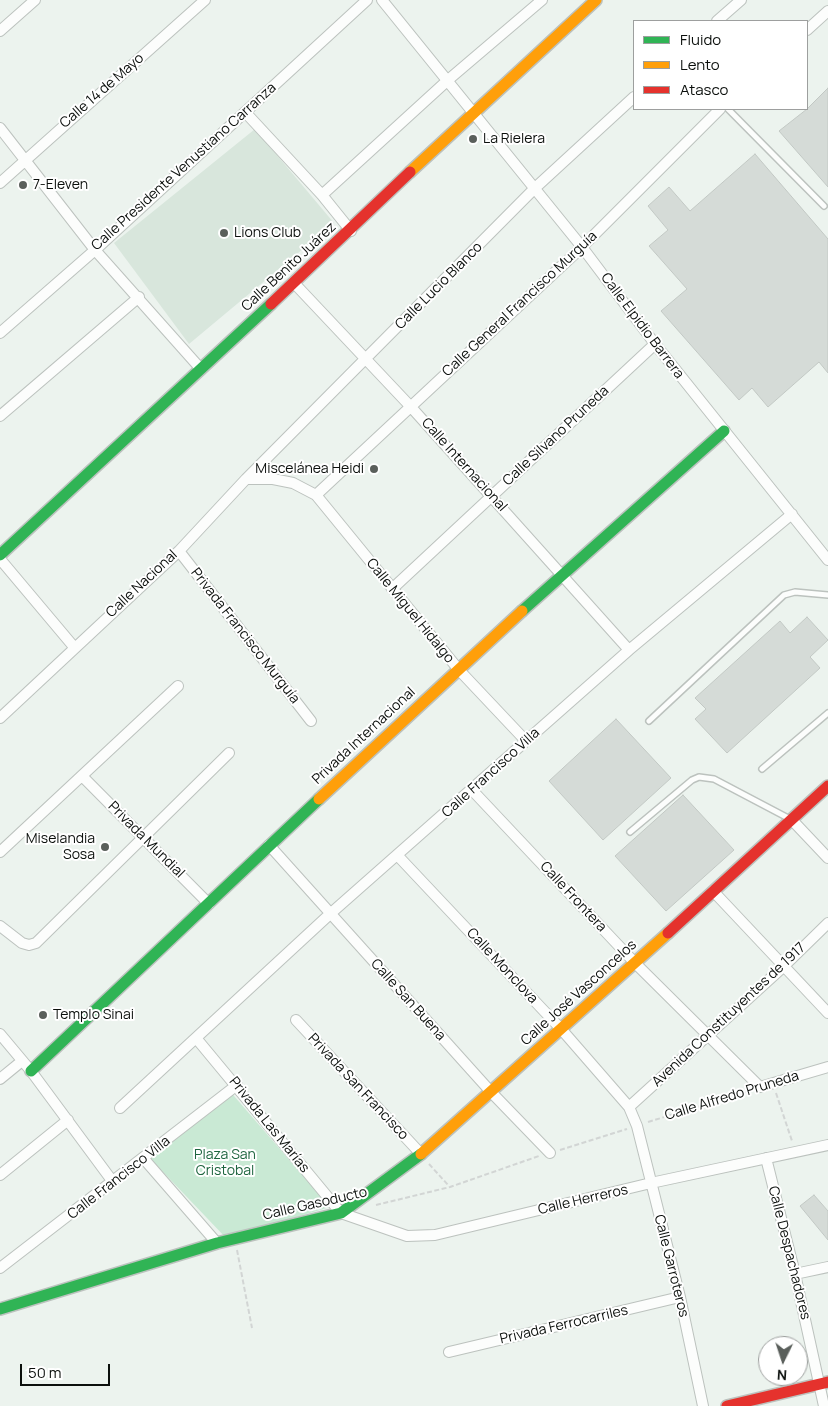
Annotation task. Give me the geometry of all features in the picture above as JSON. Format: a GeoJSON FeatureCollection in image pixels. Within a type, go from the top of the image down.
{"type":"FeatureCollection","features":[{"type":"Feature","properties":{"kind":"street"},"geometry":{"type":"LineString","coordinates":[[0,31],[35,0]]}},
{"type":"Feature","properties":{"kind":"street","name":"Calle 14 de Mayo"},"geometry":{"type":"LineString","coordinates":[[0,183],[206,0]]}},
{"type":"Feature","properties":{"kind":"street","name":"Calle Presidente Venustiano Carranza"},"geometry":{"type":"LineString","coordinates":[[0,333],[95,250],[367,0]]}},
{"type":"Feature","properties":{"kind":"street"},"geometry":{"type":"LineString","coordinates":[[382,0],[448,80]]}},
{"type":"Feature","properties":{"kind":"street"},"geometry":{"type":"LineString","coordinates":[[322,195],[448,80],[542,0]]}},
{"type":"Feature","properties":{"kind":"street","name":"Calle Benito Juárez"},"geometry":{"type":"LineString","coordinates":[[0,554],[200,368],[294,284],[472,113],[596,0]]}},
{"type":"Feature","properties":{"kind":"street"},"geometry":{"type":"LineString","coordinates":[[718,20],[741,0]]}},
{"type":"Feature","properties":{"kind":"street"},"geometry":{"type":"LineString","coordinates":[[808,29],[828,11]]}},
{"type":"Feature","properties":{"kind":"street","name":"Calle Elpidio Barrera"},"geometry":{"type":"LineString","coordinates":[[448,80],[472,113],[582,247],[655,344],[828,560]]}},
{"type":"Feature","properties":{"kind":"street","name":"Calle Lucio Blanco"},"geometry":{"type":"LineString","coordinates":[[246,479],[535,188],[633,98]]}},
{"type":"Feature","properties":{"kind":"street","name":"Calle General Francisco Murguía"},"geometry":{"type":"LineString","coordinates":[[316,495],[582,247],[719,110]]}},
{"type":"Feature","properties":{"kind":"street"},"geometry":{"type":"LineString","coordinates":[[245,112],[322,195],[351,231]]}},
{"type":"Feature","properties":{"kind":"street"},"geometry":{"type":"LineString","coordinates":[[0,128],[95,250],[139,297],[200,368]]}},
{"type":"Feature","properties":{"kind":"street","name":"Calle Internacional"},"geometry":{"type":"LineString","coordinates":[[294,284],[411,407],[629,650]]}},
{"type":"Feature","properties":{"kind":"street"},"geometry":{"type":"LineString","coordinates":[[0,416],[139,297]]}},
{"type":"Feature","properties":{"kind":"street","name":"Calle Silvano Pruneda"},"geometry":{"type":"LineString","coordinates":[[392,589],[655,344]]}},
{"type":"Feature","properties":{"kind":"street","name":"Privada Internacional"},"geometry":{"type":"LineString","coordinates":[[31,1071],[270,845],[562,574],[724,431]]}},
{"type":"Feature","properties":{"kind":"street","name":"Calle Miguel Hidalgo"},"geometry":{"type":"LineString","coordinates":[[246,479],[273,479],[293,483],[316,495],[459,670],[526,742]]}},
{"type":"Feature","properties":{"kind":"street","name":"Calle Nacional"},"geometry":{"type":"LineString","coordinates":[[0,718],[179,551],[246,479]]}},
{"type":"Feature","properties":{"kind":"street","name":"Calle Francisco Villa"},"geometry":{"type":"LineString","coordinates":[[120,1108],[330,914],[398,856],[629,650],[792,514]]}},
{"type":"Feature","properties":{"kind":"street","name":"Privada Francisco Murguía"},"geometry":{"type":"LineString","coordinates":[[179,551],[311,722]]}},
{"type":"Feature","properties":{"kind":"street"},"geometry":{"type":"LineString","coordinates":[[0,559],[74,647]]}},
{"type":"Feature","properties":{"kind":"street"},"geometry":{"type":"LineString","coordinates":[[0,852],[178,686]]}},
{"type":"Feature","properties":{"kind":"street"},"geometry":{"type":"LineString","coordinates":[[0,926],[22,943],[29,945],[36,943],[229,753]]}},
{"type":"Feature","properties":{"kind":"street","name":"Privada Mundial"},"geometry":{"type":"LineString","coordinates":[[82,776],[144,836],[209,904]]}},
{"type":"Feature","properties":{"kind":"street","name":"Calle José Vasconcelos"},"geometry":{"type":"LineString","coordinates":[[341,1213],[421,1154],[562,1030],[828,786]]}},
{"type":"Feature","properties":{"kind":"street","name":"Calle Frontera"},"geometry":{"type":"LineString","coordinates":[[472,790],[635,963],[760,1087]]}},
{"type":"Feature","properties":{"kind":"street"},"geometry":{"type":"LineString","coordinates":[[792,820],[828,858]]}},
{"type":"Feature","properties":{"kind":"street","name":"Calle San Buena"},"geometry":{"type":"LineString","coordinates":[[270,845],[491,1092],[550,1152]]}},
{"type":"Feature","properties":{"kind":"street","name":"Calle Monclova"},"geometry":{"type":"LineString","coordinates":[[398,856],[562,1030],[629,1107],[637,1126]]}},
{"type":"Feature","properties":{"kind":"street"},"geometry":{"type":"LineString","coordinates":[[713,890],[828,1013]]}},
{"type":"Feature","properties":{"kind":"street","name":"Avenida Constituyentes de 1917"},"geometry":{"type":"LineString","coordinates":[[629,1107],[708,1037],[828,923]]}},
{"type":"Feature","properties":{"kind":"street","name":"Privada San Francisco"},"geometry":{"type":"LineString","coordinates":[[296,1020],[421,1154]]}},
{"type":"Feature","properties":{"kind":"street"},"geometry":{"type":"LineString","coordinates":[[0,1034],[31,1071],[113,1182]]}},
{"type":"Feature","properties":{"kind":"street","name":"Privada Las Marías"},"geometry":{"type":"LineString","coordinates":[[196,1038],[341,1213]]}},
{"type":"Feature","properties":{"kind":"street"},"geometry":{"type":"LineString","coordinates":[[0,1079],[22,1061]]}},
{"type":"Feature","properties":{"kind":"street","name":"Calle Alfredo Pruneda"},"geometry":{"type":"LineString","coordinates":[[760,1087],[828,1067]]}},
{"type":"Feature","properties":{"kind":"street","name":"Calle Francisco Villa"},"geometry":{"type":"LineString","coordinates":[[2,1264],[144,1160],[236,1085]]}},
{"type":"Feature","properties":{"kind":"street"},"geometry":{"type":"LineString","coordinates":[[0,1175],[68,1120]]}},
{"type":"Feature","properties":{"kind":"street","name":"Calle Garroteros"},"geometry":{"type":"LineString","coordinates":[[637,1126],[680,1297],[703,1406]]}},
{"type":"Feature","properties":{"kind":"street","name":"Calle Herreros"},"geometry":{"type":"LineString","coordinates":[[341,1213],[395,1233],[420,1237],[651,1183],[828,1145]]}},
{"type":"Feature","properties":{"kind":"street","name":"Calle Despachadores"},"geometry":{"type":"LineString","coordinates":[[766,1158],[824,1383],[824,1406]]}},
{"type":"Feature","properties":{"kind":"street"},"geometry":{"type":"LineString","coordinates":[[144,1160],[217,1243]]}},
{"type":"Feature","properties":{"kind":"street","name":"Calle Gasoducto"},"geometry":{"type":"LineString","coordinates":[[0,1308],[28,1302],[217,1243],[341,1213]]}},
{"type":"Feature","properties":{"kind":"street"},"geometry":{"type":"LineString","coordinates":[[796,1274],[828,1266]]}},
{"type":"Feature","properties":{"kind":"street","name":"Privada Ferrocarriles"},"geometry":{"type":"LineString","coordinates":[[449,1352],[680,1297]]}},
{"type":"Feature","properties":{"kind":"street"},"geometry":{"type":"LineString","coordinates":[[727,1406],[824,1383]]}},
{"type":"Feature","properties":{"kind":"lane"},"geometry":{"type":"LineString","coordinates":[[729,110],[824,206]]}},
{"type":"Feature","properties":{"kind":"lane"},"geometry":{"type":"LineString","coordinates":[[649,721],[784,594],[796,592],[828,595]]}},
{"type":"Feature","properties":{"kind":"lane"},"geometry":{"type":"LineString","coordinates":[[762,769],[828,714]]}},
{"type":"Feature","properties":{"kind":"lane"},"geometry":{"type":"LineString","coordinates":[[630,832],[692,780],[699,777],[714,779],[792,820]]}},
{"type":"Feature","properties":{"kind":"path"},"geometry":{"type":"LineString","coordinates":[[773,1084],[796,1152]]}},
{"type":"Feature","properties":{"kind":"path","name":"Calle Alfredo Pruneda"},"geometry":{"type":"LineString","coordinates":[[637,1126],[760,1087]]}},
{"type":"Feature","properties":{"kind":"path","name":"Calle Gasoducto"},"geometry":{"type":"LineString","coordinates":[[368,1206],[450,1187],[550,1152],[637,1126]]}},
{"type":"Feature","properties":{"kind":"path"},"geometry":{"type":"LineString","coordinates":[[421,1154],[450,1187]]}},
{"type":"Feature","properties":{"kind":"path"},"geometry":{"type":"LineString","coordinates":[[235,1238],[252,1328]]}},
{"type":"Feature","properties":{"kind":"shaded area","name":"Lions Club"},"geometry":{"type":"Polygon","coordinates":[[[255,129],[334,223],[189,344],[114,243],[255,129]]]}},
{"type":"Feature","properties":{"kind":"green space","name":"Plaza San Cristobal"},"geometry":{"type":"Polygon","coordinates":[[[228,1089],[330,1207],[226,1238],[144,1152],[228,1089]]]}},
{"type":"Feature","properties":{"kind":"building"},"geometry":{"type":"Polygon","coordinates":[[[828,88],[828,187],[779,131],[808,110],[828,88]]]}},
{"type":"Feature","properties":{"kind":"building"},"geometry":{"type":"Polygon","coordinates":[[[755,154],[828,239],[828,373],[819,362],[768,407],[752,388],[739,400],[661,311],[687,289],[649,246],[668,230],[648,206],[669,187],[690,211],[755,154]]]}},
{"type":"Feature","properties":{"kind":"building"},"geometry":{"type":"Polygon","coordinates":[[[807,617],[828,640],[810,657],[820,668],[727,753],[695,719],[706,709],[695,698],[780,621],[790,633],[807,617]]]}},
{"type":"Feature","properties":{"kind":"building"},"geometry":{"type":"Polygon","coordinates":[[[616,719],[671,778],[603,840],[549,781],[616,719]]]}},
{"type":"Feature","properties":{"kind":"building"},"geometry":{"type":"Polygon","coordinates":[[[683,795],[734,850],[666,911],[615,856],[683,795]]]}},
{"type":"Feature","properties":{"kind":"building"},"geometry":{"type":"Polygon","coordinates":[[[814,1195],[828,1211],[828,1240],[800,1206],[814,1195]]]}},
{"type":"Feature","properties":{"kind":"traffic: fast"},"geometry":{"type":"LineString","coordinates":[[0,555],[271,304]]}},
{"type":"Feature","properties":{"kind":"traffic: fast"},"geometry":{"type":"LineString","coordinates":[[522,611],[724,431]]}},
{"type":"Feature","properties":{"kind":"traffic: fast"},"geometry":{"type":"LineString","coordinates":[[31,1071],[319,799]]}},
{"type":"Feature","properties":{"kind":"traffic: fast"},"geometry":{"type":"LineString","coordinates":[[0,1309],[217,1243],[341,1213],[421,1154]]}},
{"type":"Feature","properties":{"kind":"traffic: slow"},"geometry":{"type":"LineString","coordinates":[[410,172],[596,0]]}},
{"type":"Feature","properties":{"kind":"traffic: slow"},"geometry":{"type":"LineString","coordinates":[[319,799],[522,611]]}},
{"type":"Feature","properties":{"kind":"traffic: slow"},"geometry":{"type":"LineString","coordinates":[[421,1154],[668,933]]}},
{"type":"Feature","properties":{"kind":"traffic: jam"},"geometry":{"type":"LineString","coordinates":[[271,304],[410,172]]}},
{"type":"Feature","properties":{"kind":"traffic: jam"},"geometry":{"type":"LineString","coordinates":[[668,933],[828,786]]}},
{"type":"Feature","properties":{"kind":"traffic: jam"},"geometry":{"type":"LineString","coordinates":[[727,1406],[828,1382]]}},
{"type":"Feature","properties":{"kind":"place","name":"La Rielera"},"geometry":{"type":"Point","coordinates":[473,139]}},
{"type":"Feature","properties":{"kind":"place","name":"7-Eleven"},"geometry":{"type":"Point","coordinates":[23,185]}},
{"type":"Feature","properties":{"kind":"place","name":"Lions Club"},"geometry":{"type":"Point","coordinates":[224,233]}},
{"type":"Feature","properties":{"kind":"place","name":"Miscelánea Heidi"},"geometry":{"type":"Point","coordinates":[374,469]}},
{"type":"Feature","properties":{"kind":"place","name":"Miselandia Sosa"},"geometry":{"type":"Point","coordinates":[105,847]}},
{"type":"Feature","properties":{"kind":"place","name":"Templo Sinai"},"geometry":{"type":"Point","coordinates":[43,1015]}}]}
